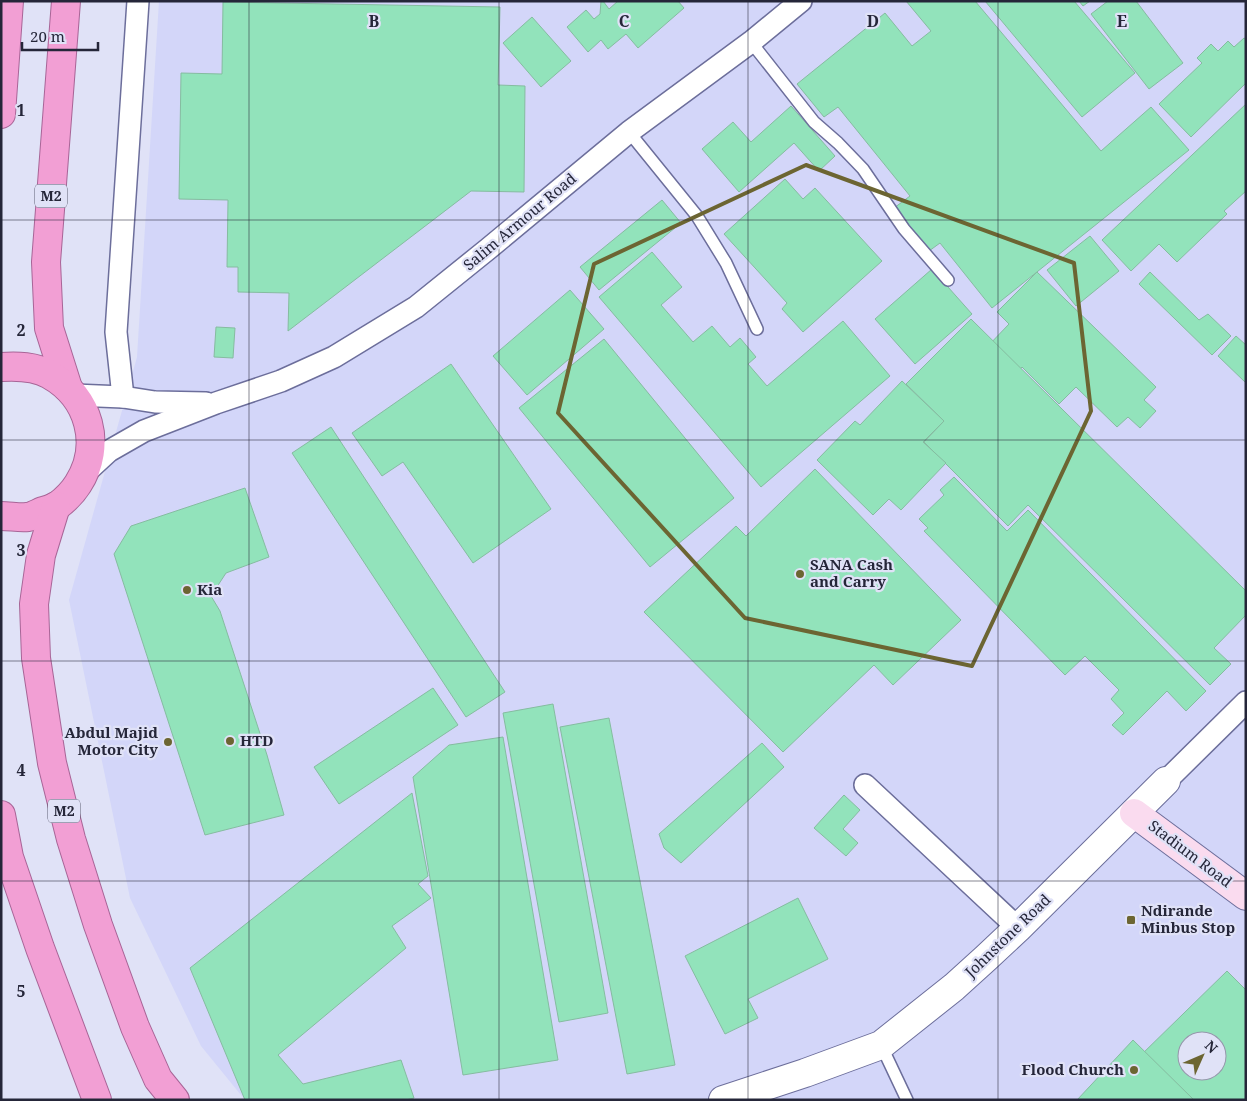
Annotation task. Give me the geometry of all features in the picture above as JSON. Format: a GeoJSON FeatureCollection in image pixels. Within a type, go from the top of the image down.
{"type":"FeatureCollection","features":[{"type":"Feature","properties":{"kind":"highway"},"geometry":{"type":"LineString","coordinates":[[1,114],[9,1]]}},
{"type":"Feature","properties":{"kind":"highway","name":"M2"},"geometry":{"type":"LineString","coordinates":[[1,516],[28,517],[56,506],[72,492],[84,474],[90,454],[90,433],[85,413],[71,391],[49,328],[46,262],[66,1]]}},
{"type":"Feature","properties":{"kind":"highway","name":"M2"},"geometry":{"type":"LineString","coordinates":[[1,367],[26,367],[49,374],[71,391]]}},
{"type":"Feature","properties":{"kind":"highway","name":"M2"},"geometry":{"type":"LineString","coordinates":[[56,506],[41,555],[34,604],[36,658],[52,763],[71,839],[98,925],[136,1027],[158,1079],[175,1100]]}},
{"type":"Feature","properties":{"kind":"highway"},"geometry":{"type":"LineString","coordinates":[[1,815],[9,857],[18,884],[97,1100]]}},
{"type":"Feature","properties":{"kind":"main road","name":"Stadium Road"},"geometry":{"type":"LineString","coordinates":[[1134,813],[1246,896]]}},
{"type":"Feature","properties":{"kind":"street"},"geometry":{"type":"LineString","coordinates":[[123,397],[116,332],[138,1]]}},
{"type":"Feature","properties":{"kind":"street","name":"Salim Armour Road"},"geometry":{"type":"LineString","coordinates":[[84,474],[109,451],[144,431],[281,380],[334,357],[416,307],[629,132],[750,42],[801,1]]}},
{"type":"Feature","properties":{"kind":"street","name":"Salim Armour Road"},"geometry":{"type":"LineString","coordinates":[[71,391],[155,402],[216,403]]}},
{"type":"Feature","properties":{"kind":"street","name":"Johnstone Road"},"geometry":{"type":"LineString","coordinates":[[723,1100],[806,1073],[881,1045],[954,987],[1018,928],[1246,702]]}},
{"type":"Feature","properties":{"kind":"street"},"geometry":{"type":"LineString","coordinates":[[865,785],[1018,928]]}},
{"type":"Feature","properties":{"kind":"lane"},"geometry":{"type":"LineString","coordinates":[[750,42],[814,122],[863,169],[904,229],[948,280]]}},
{"type":"Feature","properties":{"kind":"lane"},"geometry":{"type":"LineString","coordinates":[[629,132],[697,216],[726,263],[758,329]]}},
{"type":"Feature","properties":{"kind":"lane"},"geometry":{"type":"LineString","coordinates":[[881,1045],[907,1100]]}},
{"type":"Feature","properties":{"kind":"highlighted area"},"geometry":{"type":"Polygon","coordinates":[[[806,165],[1074,263],[1091,411],[972,666],[745,618],[558,413],[594,264],[806,165]]]}},
{"type":"Feature","properties":{"kind":"shaded area"},"geometry":{"type":"Polygon","coordinates":[[[159,1],[1246,1],[1246,1100],[245,1100],[201,1046],[130,898],[69,600],[137,357],[159,1]]]}},
{"type":"Feature","properties":{"kind":"building"},"geometry":{"type":"Polygon","coordinates":[[[601,1],[609,9],[618,1],[678,1],[684,8],[638,48],[626,34],[608,49],[601,40],[588,52],[567,27],[586,10],[594,19],[600,14],[601,1]]]}},
{"type":"Feature","properties":{"kind":"building"},"geometry":{"type":"Polygon","coordinates":[[[906,1],[975,1],[1101,151],[1151,107],[1189,150],[992,308],[940,243],[929,251],[894,208],[910,196],[838,107],[824,117],[797,84],[885,13],[912,46],[931,31],[906,1]]]}},
{"type":"Feature","properties":{"kind":"building"},"geometry":{"type":"Polygon","coordinates":[[[985,1],[1074,1],[1135,73],[1082,117],[985,1]]]}},
{"type":"Feature","properties":{"kind":"building"},"geometry":{"type":"Polygon","coordinates":[[[1079,1],[1090,1],[1083,6],[1079,1]]]}},
{"type":"Feature","properties":{"kind":"building"},"geometry":{"type":"Polygon","coordinates":[[[1108,1],[1136,1],[1183,63],[1149,89],[1091,14],[1108,1]]]}},
{"type":"Feature","properties":{"kind":"building"},"geometry":{"type":"Polygon","coordinates":[[[223,2],[500,7],[498,85],[525,86],[524,192],[471,191],[288,331],[289,293],[238,292],[238,267],[227,267],[228,200],[179,199],[181,73],[222,74],[223,2]]]}},
{"type":"Feature","properties":{"kind":"building"},"geometry":{"type":"Polygon","coordinates":[[[532,17],[571,61],[541,87],[503,43],[532,17]]]}},
{"type":"Feature","properties":{"kind":"building"},"geometry":{"type":"Polygon","coordinates":[[[1244,38],[1246,39],[1246,83],[1191,137],[1159,104],[1202,63],[1197,58],[1211,44],[1218,51],[1228,41],[1234,47],[1244,38]]]}},
{"type":"Feature","properties":{"kind":"building"},"geometry":{"type":"Polygon","coordinates":[[[1246,104],[1246,191],[1224,211],[1227,214],[1177,262],[1159,244],[1131,271],[1102,240],[1246,104]]]}},
{"type":"Feature","properties":{"kind":"building"},"geometry":{"type":"Polygon","coordinates":[[[791,106],[835,156],[819,171],[794,143],[739,192],[702,149],[733,122],[751,142],[791,106]]]}},
{"type":"Feature","properties":{"kind":"building"},"geometry":{"type":"Polygon","coordinates":[[[785,179],[803,199],[815,188],[882,261],[803,332],[782,309],[787,303],[724,234],[785,179]]]}},
{"type":"Feature","properties":{"kind":"building"},"geometry":{"type":"Polygon","coordinates":[[[662,200],[681,223],[599,290],[580,267],[662,200]]]}},
{"type":"Feature","properties":{"kind":"building"},"geometry":{"type":"Polygon","coordinates":[[[1090,236],[1119,271],[1076,306],[1047,270],[1090,236]]]}},
{"type":"Feature","properties":{"kind":"building"},"geometry":{"type":"Polygon","coordinates":[[[652,252],[682,287],[661,305],[693,342],[712,326],[730,347],[740,338],[756,357],[748,364],[767,386],[843,321],[890,376],[761,487],[599,297],[652,252]]]}},
{"type":"Feature","properties":{"kind":"building"},"geometry":{"type":"Polygon","coordinates":[[[932,269],[972,314],[915,364],[875,319],[932,269]]]}},
{"type":"Feature","properties":{"kind":"building"},"geometry":{"type":"Polygon","coordinates":[[[1037,272],[1156,387],[1144,400],[1156,411],[1140,428],[1128,417],[1117,427],[1076,387],[1059,404],[1022,367],[1015,375],[987,347],[1009,324],[997,312],[1037,272]]]}},
{"type":"Feature","properties":{"kind":"building"},"geometry":{"type":"Polygon","coordinates":[[[1150,272],[1199,320],[1208,314],[1231,336],[1212,355],[1139,284],[1150,272]]]}},
{"type":"Feature","properties":{"kind":"building"},"geometry":{"type":"Polygon","coordinates":[[[570,290],[604,329],[527,395],[493,356],[570,290]]]}},
{"type":"Feature","properties":{"kind":"building"},"geometry":{"type":"Polygon","coordinates":[[[971,319],[1246,591],[1246,615],[1214,648],[1231,664],[1210,685],[1028,505],[1008,526],[924,442],[944,421],[906,384],[971,319]]]}},
{"type":"Feature","properties":{"kind":"building"},"geometry":{"type":"Polygon","coordinates":[[[216,327],[235,328],[233,358],[214,357],[216,327]]]}},
{"type":"Feature","properties":{"kind":"building"},"geometry":{"type":"Polygon","coordinates":[[[1236,336],[1246,345],[1246,383],[1218,356],[1236,336]]]}},
{"type":"Feature","properties":{"kind":"building"},"geometry":{"type":"Polygon","coordinates":[[[604,339],[734,498],[650,567],[519,408],[604,339]]]}},
{"type":"Feature","properties":{"kind":"building"},"geometry":{"type":"Polygon","coordinates":[[[451,364],[551,509],[473,563],[403,462],[382,476],[352,433],[451,364]]]}},
{"type":"Feature","properties":{"kind":"building"},"geometry":{"type":"Polygon","coordinates":[[[902,381],[944,421],[923,442],[946,463],[901,510],[889,499],[873,515],[817,460],[855,421],[860,425],[902,381]]]}},
{"type":"Feature","properties":{"kind":"building"},"geometry":{"type":"Polygon","coordinates":[[[331,427],[505,692],[466,717],[292,453],[331,427]]]}},
{"type":"Feature","properties":{"kind":"building","name":"SANA Cash and Carry"},"geometry":{"type":"Polygon","coordinates":[[[815,469],[961,620],[893,685],[874,665],[783,752],[644,612],[736,526],[746,536],[815,469]]]}},
{"type":"Feature","properties":{"kind":"building"},"geometry":{"type":"Polygon","coordinates":[[[954,477],[1007,531],[1028,510],[1206,691],[1186,711],[1167,691],[1123,735],[1112,725],[1124,713],[1111,699],[1119,690],[1085,656],[1065,675],[924,531],[928,528],[919,519],[944,495],[940,490],[954,477]]]}},
{"type":"Feature","properties":{"kind":"building"},"geometry":{"type":"Polygon","coordinates":[[[245,488],[269,557],[226,573],[211,596],[220,611],[267,755],[284,815],[205,835],[114,554],[131,526],[245,488]]]}},
{"type":"Feature","properties":{"kind":"building"},"geometry":{"type":"Polygon","coordinates":[[[433,688],[458,725],[339,804],[314,767],[433,688]]]}},
{"type":"Feature","properties":{"kind":"building"},"geometry":{"type":"Polygon","coordinates":[[[553,704],[608,1013],[559,1022],[503,713],[553,704]]]}},
{"type":"Feature","properties":{"kind":"building"},"geometry":{"type":"Polygon","coordinates":[[[609,718],[675,1065],[627,1074],[560,727],[609,718]]]}},
{"type":"Feature","properties":{"kind":"building"},"geometry":{"type":"Polygon","coordinates":[[[503,737],[558,1060],[463,1075],[413,777],[449,745],[503,737]]]}},
{"type":"Feature","properties":{"kind":"building"},"geometry":{"type":"Polygon","coordinates":[[[762,743],[784,767],[681,863],[664,848],[659,834],[762,743]]]}},
{"type":"Feature","properties":{"kind":"building"},"geometry":{"type":"Polygon","coordinates":[[[412,793],[428,876],[418,884],[431,898],[392,926],[406,948],[278,1055],[303,1084],[401,1060],[414,1098],[406,1100],[245,1100],[190,968],[412,793]]]}},
{"type":"Feature","properties":{"kind":"building"},"geometry":{"type":"Polygon","coordinates":[[[844,795],[860,810],[843,829],[858,843],[846,856],[814,828],[844,795]]]}},
{"type":"Feature","properties":{"kind":"building"},"geometry":{"type":"Polygon","coordinates":[[[798,898],[828,959],[748,999],[758,1018],[725,1034],[685,956],[798,898]]]}},
{"type":"Feature","properties":{"kind":"building"},"geometry":{"type":"Polygon","coordinates":[[[1227,971],[1246,990],[1246,1100],[1095,1100],[1227,971]]]}},
{"type":"Feature","properties":{"kind":"building","name":"Flood Church"},"geometry":{"type":"Polygon","coordinates":[[[1133,1040],[1194,1100],[1077,1100],[1133,1040]]]}},
{"type":"Feature","properties":{"kind":"place","name":"SANA Cash and Carry"},"geometry":{"type":"Point","coordinates":[800,574]}},
{"type":"Feature","properties":{"kind":"place","name":"Kia"},"geometry":{"type":"Point","coordinates":[187,590]}},
{"type":"Feature","properties":{"kind":"place","name":"HTD"},"geometry":{"type":"Point","coordinates":[230,741]}},
{"type":"Feature","properties":{"kind":"place","name":"Abdul Majid Motor City"},"geometry":{"type":"Point","coordinates":[168,742]}},
{"type":"Feature","properties":{"kind":"place","name":"Ndirande Minbus Stop"},"geometry":{"type":"Point","coordinates":[1131,920]}},
{"type":"Feature","properties":{"kind":"place","name":"Flood Church"},"geometry":{"type":"Point","coordinates":[1134,1070]}}]}
